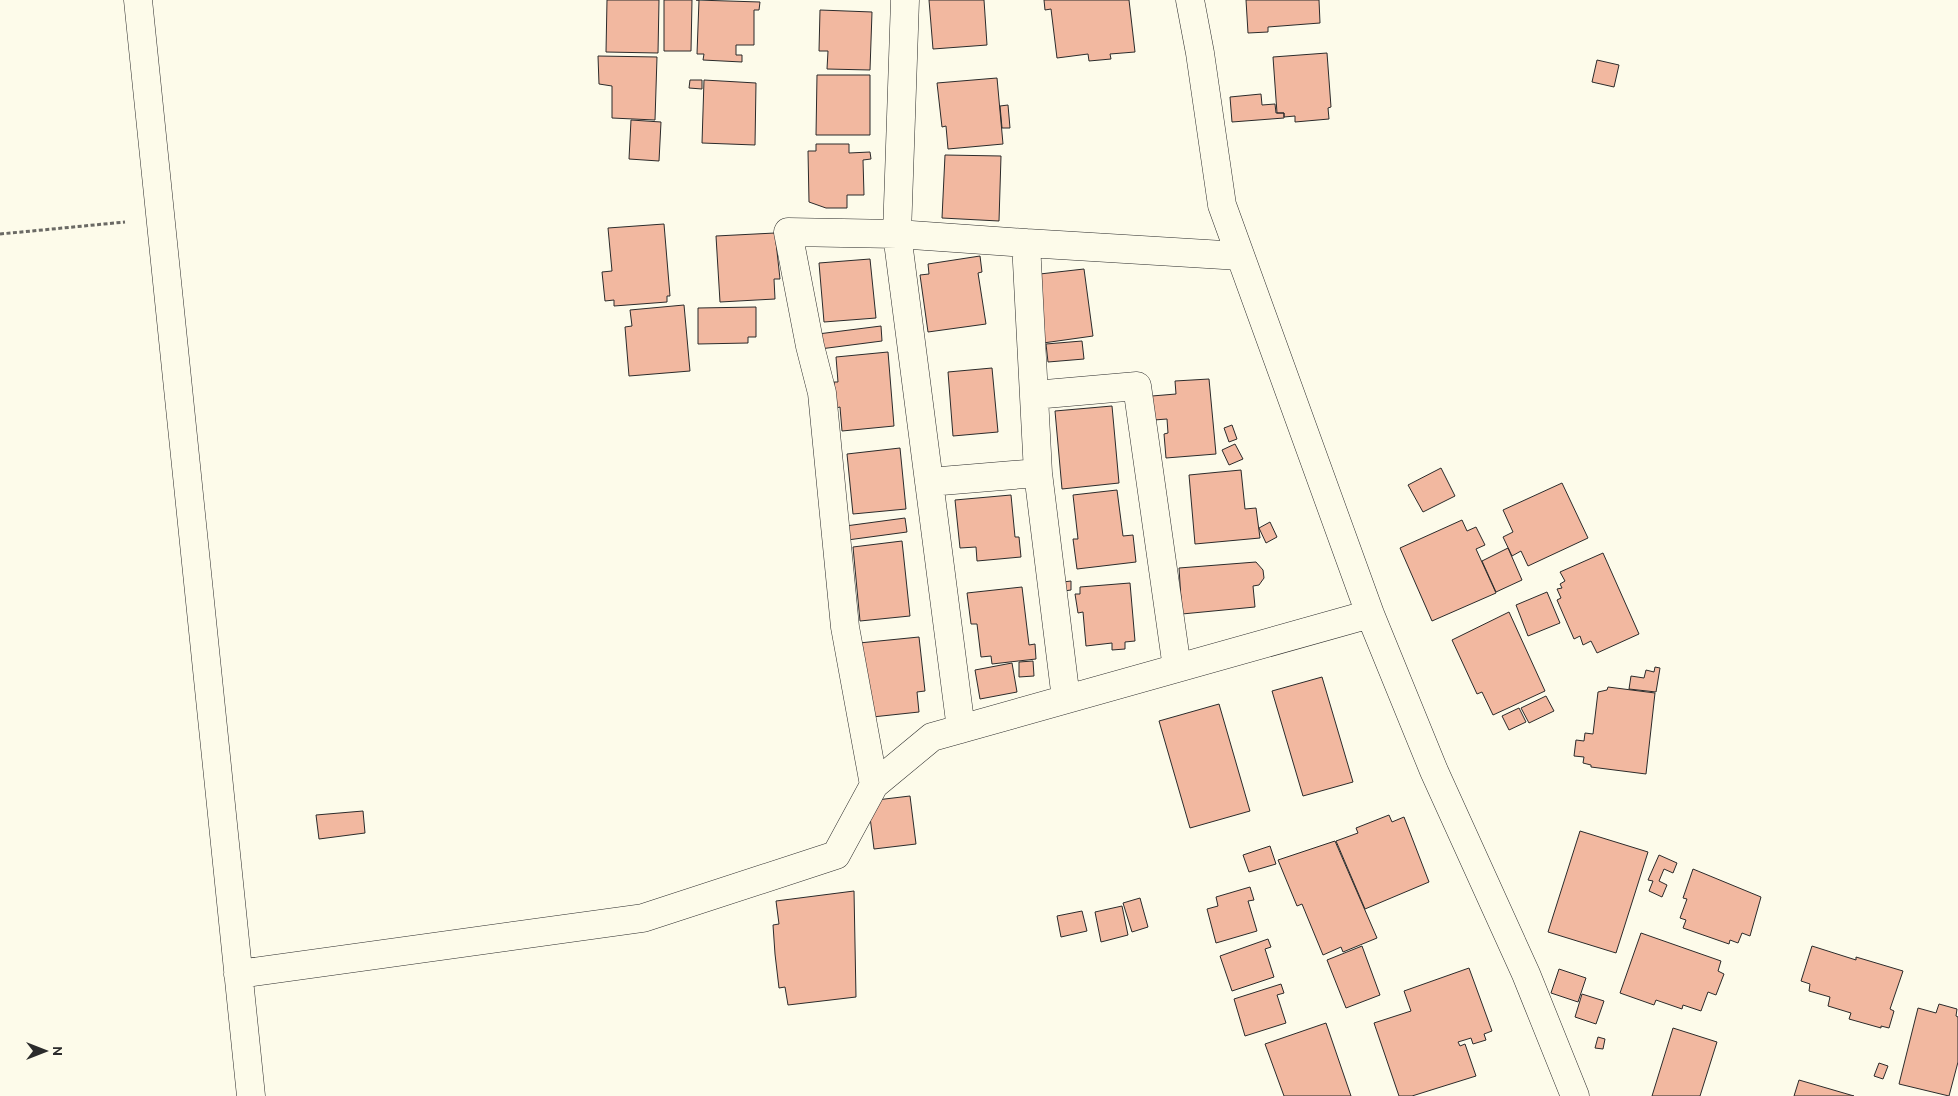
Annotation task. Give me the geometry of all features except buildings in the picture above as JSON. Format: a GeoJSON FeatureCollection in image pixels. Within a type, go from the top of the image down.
{"type":"FeatureCollection","features":[{"type":"Feature","properties":{"kind":"street"},"geometry":{"type":"LineString","coordinates":[[138,0],[251,1096]]}},
{"type":"Feature","properties":{"kind":"street"},"geometry":{"type":"LineString","coordinates":[[905,0],[896,234],[961,729]]}},
{"type":"Feature","properties":{"kind":"street"},"geometry":{"type":"LineString","coordinates":[[1190,0],[1200,53],[1222,205],[1240,256],[1370,614],[1434,771],[1526,974],[1576,1093]]}},
{"type":"Feature","properties":{"kind":"street"},"geometry":{"type":"LineString","coordinates":[[874,786],[844,627],[822,393],[810,346],[788,232],[896,234],[1240,256]]}},
{"type":"Feature","properties":{"kind":"street"},"geometry":{"type":"LineString","coordinates":[[1026,243],[1038,473],[1066,699]]}},
{"type":"Feature","properties":{"kind":"street"},"geometry":{"type":"LineString","coordinates":[[1034,396],[1136,386],[1177,668]]}},
{"type":"Feature","properties":{"kind":"street"},"geometry":{"type":"LineString","coordinates":[[929,482],[1038,473]]}},
{"type":"Feature","properties":{"kind":"street"},"geometry":{"type":"LineString","coordinates":[[238,974],[643,918],[836,855],[874,786],[932,737],[1370,614]]}},
{"type":"Feature","properties":{"kind":"path"},"geometry":{"type":"LineString","coordinates":[[0,234],[161,218]]}}]}
